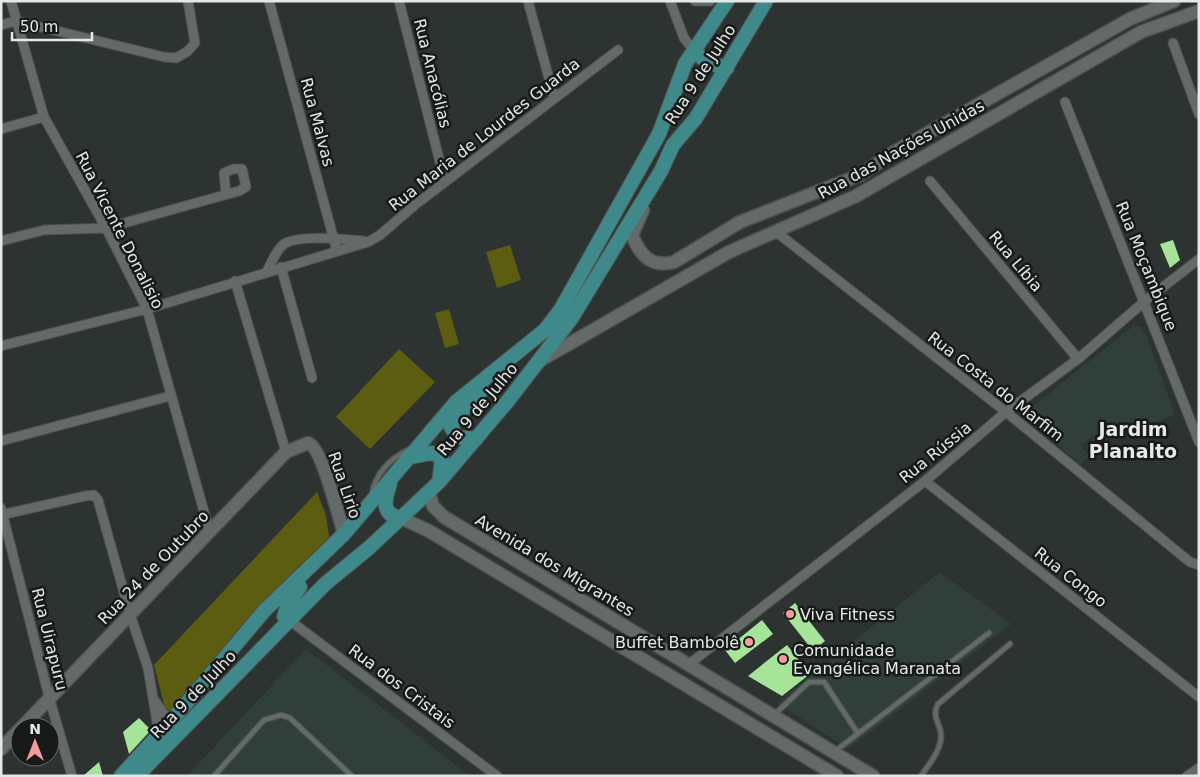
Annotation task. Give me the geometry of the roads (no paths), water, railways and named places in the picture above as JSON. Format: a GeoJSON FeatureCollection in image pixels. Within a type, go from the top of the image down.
{"type":"FeatureCollection","features":[{"type":"Feature","properties":{"kind":"main road","name":"Rua 9 de Julho"},"geometry":{"type":"LineString","coordinates":[[121,776],[173,719],[264,611],[344,534],[370,501],[410,458],[420,443],[456,402],[545,330],[561,309],[659,134],[685,64],[727,1]]}},
{"type":"Feature","properties":{"kind":"main road","name":"Rua 9 de Julho"},"geometry":{"type":"LineString","coordinates":[[137,776],[326,584],[370,547],[434,488],[476,439],[571,319],[661,170],[673,145],[696,118],[766,1]]}},
{"type":"Feature","properties":{"kind":"main road"},"geometry":{"type":"LineString","coordinates":[[694,51],[708,63],[727,68]]}},
{"type":"Feature","properties":{"kind":"main road"},"geometry":{"type":"LineString","coordinates":[[476,439],[457,437],[451,427],[454,420],[479,393],[536,347],[545,330]]}},
{"type":"Feature","properties":{"kind":"main road"},"geometry":{"type":"LineString","coordinates":[[410,458],[432,453],[442,458],[434,488]]}},
{"type":"Feature","properties":{"kind":"main road"},"geometry":{"type":"LineString","coordinates":[[393,476],[384,500],[386,508],[394,517],[400,518]]}},
{"type":"Feature","properties":{"kind":"main road"},"geometry":{"type":"LineString","coordinates":[[289,620],[284,616],[289,602],[315,571],[318,560]]}},
{"type":"Feature","properties":{"kind":"street","name":"Rua Vicente Donalisio"},"geometry":{"type":"LineString","coordinates":[[11,1],[44,117],[106,228],[147,309],[210,533]]}},
{"type":"Feature","properties":{"kind":"street"},"geometry":{"type":"LineString","coordinates":[[1,25],[16,21],[164,57],[176,58],[188,51],[194,43],[188,1]]}},
{"type":"Feature","properties":{"kind":"street","name":"Rua Malvas"},"geometry":{"type":"LineString","coordinates":[[269,1],[337,251]]}},
{"type":"Feature","properties":{"kind":"street","name":"Rua Anacólias"},"geometry":{"type":"LineString","coordinates":[[399,1],[445,182]]}},
{"type":"Feature","properties":{"kind":"street"},"geometry":{"type":"LineString","coordinates":[[528,1],[554,97]]}},
{"type":"Feature","properties":{"kind":"street"},"geometry":{"type":"LineString","coordinates":[[670,1],[684,38],[694,51]]}},
{"type":"Feature","properties":{"kind":"street"},"geometry":{"type":"LineString","coordinates":[[695,1],[710,1]]}},
{"type":"Feature","properties":{"kind":"street","name":"Rua das Nações Unidas"},"geometry":{"type":"LineString","coordinates":[[661,170],[632,235],[644,257],[665,264],[674,262],[740,222],[860,175],[894,152],[1130,19],[1174,1]]}},
{"type":"Feature","properties":{"kind":"street","name":"Rua das Nações Unidas"},"geometry":{"type":"LineString","coordinates":[[540,360],[729,252],[856,196],[1141,32],[1199,11]]}},
{"type":"Feature","properties":{"kind":"street"},"geometry":{"type":"LineString","coordinates":[[1173,43],[1199,114]]}},
{"type":"Feature","properties":{"kind":"street","name":"Rua Maria de Lourdes Guarda"},"geometry":{"type":"LineString","coordinates":[[1,346],[147,309],[280,267],[368,242],[380,235],[554,97],[618,50]]}},
{"type":"Feature","properties":{"kind":"street","name":"Rua Moçambique"},"geometry":{"type":"LineString","coordinates":[[1065,102],[1145,300],[1199,442]]}},
{"type":"Feature","properties":{"kind":"street"},"geometry":{"type":"LineString","coordinates":[[1,129],[44,117]]}},
{"type":"Feature","properties":{"kind":"street","name":"Rua Líbia"},"geometry":{"type":"LineString","coordinates":[[930,182],[1078,359]]}},
{"type":"Feature","properties":{"kind":"street"},"geometry":{"type":"LineString","coordinates":[[1,241],[44,230],[106,228],[226,194]]}},
{"type":"Feature","properties":{"kind":"street","name":"Rua Costa do Marfim"},"geometry":{"type":"LineString","coordinates":[[774,232],[1006,412],[1190,562],[1199,565]]}},
{"type":"Feature","properties":{"kind":"street"},"geometry":{"type":"LineString","coordinates":[[267,271],[278,250],[285,244],[333,238],[368,242]]}},
{"type":"Feature","properties":{"kind":"street","name":"Rua Rússia"},"geometry":{"type":"LineString","coordinates":[[688,665],[926,481],[1006,412],[1078,359],[1145,300],[1199,259]]}},
{"type":"Feature","properties":{"kind":"street"},"geometry":{"type":"LineString","coordinates":[[280,267],[312,378]]}},
{"type":"Feature","properties":{"kind":"street"},"geometry":{"type":"LineString","coordinates":[[235,281],[286,452]]}},
{"type":"Feature","properties":{"kind":"street"},"geometry":{"type":"LineString","coordinates":[[1,440],[170,396]]}},
{"type":"Feature","properties":{"kind":"street","name":"Rua 24 de Outubro"},"geometry":{"type":"LineString","coordinates":[[31,717],[286,452],[308,443],[314,447]]}},
{"type":"Feature","properties":{"kind":"street","name":"Rua Lirio"},"geometry":{"type":"LineString","coordinates":[[314,447],[329,484],[344,534]]}},
{"type":"Feature","properties":{"kind":"street","name":"Rua Congo"},"geometry":{"type":"LineString","coordinates":[[926,481],[1199,697]]}},
{"type":"Feature","properties":{"kind":"street","name":"Avenida dos Migrantes"},"geometry":{"type":"LineString","coordinates":[[434,488],[433,506],[444,517],[873,776]]}},
{"type":"Feature","properties":{"kind":"street"},"geometry":{"type":"LineString","coordinates":[[2,513],[94,495],[98,500],[130,614],[148,668],[155,700],[155,718],[159,734]]}},
{"type":"Feature","properties":{"kind":"street","name":"Rua Uirapuru"},"geometry":{"type":"LineString","coordinates":[[2,513],[49,697],[72,776]]}},
{"type":"Feature","properties":{"kind":"street","name":"Avenida dos Migrantes"},"geometry":{"type":"LineString","coordinates":[[400,518],[429,531],[837,776]]}},
{"type":"Feature","properties":{"kind":"street","name":"Rua dos Cristais"},"geometry":{"type":"LineString","coordinates":[[289,620],[498,776]]}},
{"type":"Feature","properties":{"kind":"street","name":"Avenida dos Migrantes"},"geometry":{"type":"LineString","coordinates":[[594,630],[608,633],[661,665],[674,666],[674,656]]}},
{"type":"Feature","properties":{"kind":"street"},"geometry":{"type":"LineString","coordinates":[[155,700],[163,713],[186,726]]}},
{"type":"Feature","properties":{"kind":"street","name":"Avenida dos Migrantes"},"geometry":{"type":"LineString","coordinates":[[717,703],[733,707],[817,758],[823,758],[833,753]]}},
{"type":"Feature","properties":{"kind":"street","name":"Rua 24 de Outubro"},"geometry":{"type":"LineString","coordinates":[[1,749],[10,740]]}},
{"type":"Feature","properties":{"kind":"street"},"geometry":{"type":"LineString","coordinates":[[1187,776],[1199,768]]}},
{"type":"Feature","properties":{"kind":"lane"},"geometry":{"type":"LineString","coordinates":[[370,501],[374,482],[393,458],[420,443]]}},
{"type":"Feature","properties":{"kind":"lane"},"geometry":{"type":"LineString","coordinates":[[833,753],[857,732],[989,633]]}},
{"type":"Feature","properties":{"kind":"lane"},"geometry":{"type":"LineString","coordinates":[[921,776],[934,757],[940,741],[941,732],[935,714],[938,704],[1010,644]]}},
{"type":"Feature","properties":{"kind":"lane"},"geometry":{"type":"LineString","coordinates":[[772,716],[809,682],[824,682],[857,732]]}},
{"type":"Feature","properties":{"kind":"lane"},"geometry":{"type":"LineString","coordinates":[[214,776],[264,720],[281,715],[290,718],[352,776]]}},
{"type":"Feature","properties":{"kind":"place","name":"Viva Fitness"},"geometry":{"type":"Point","coordinates":[790,614]}},
{"type":"Feature","properties":{"kind":"place","name":"Buffet Bambolê"},"geometry":{"type":"Point","coordinates":[749,642]}},
{"type":"Feature","properties":{"kind":"place","name":"Comunidade Evangélica Maranata"},"geometry":{"type":"Point","coordinates":[783,659]}},
{"type":"Feature","properties":{"kind":"district","name":"Jardim Planalto"},"geometry":{"type":"Point","coordinates":[1133,440]}}]}
